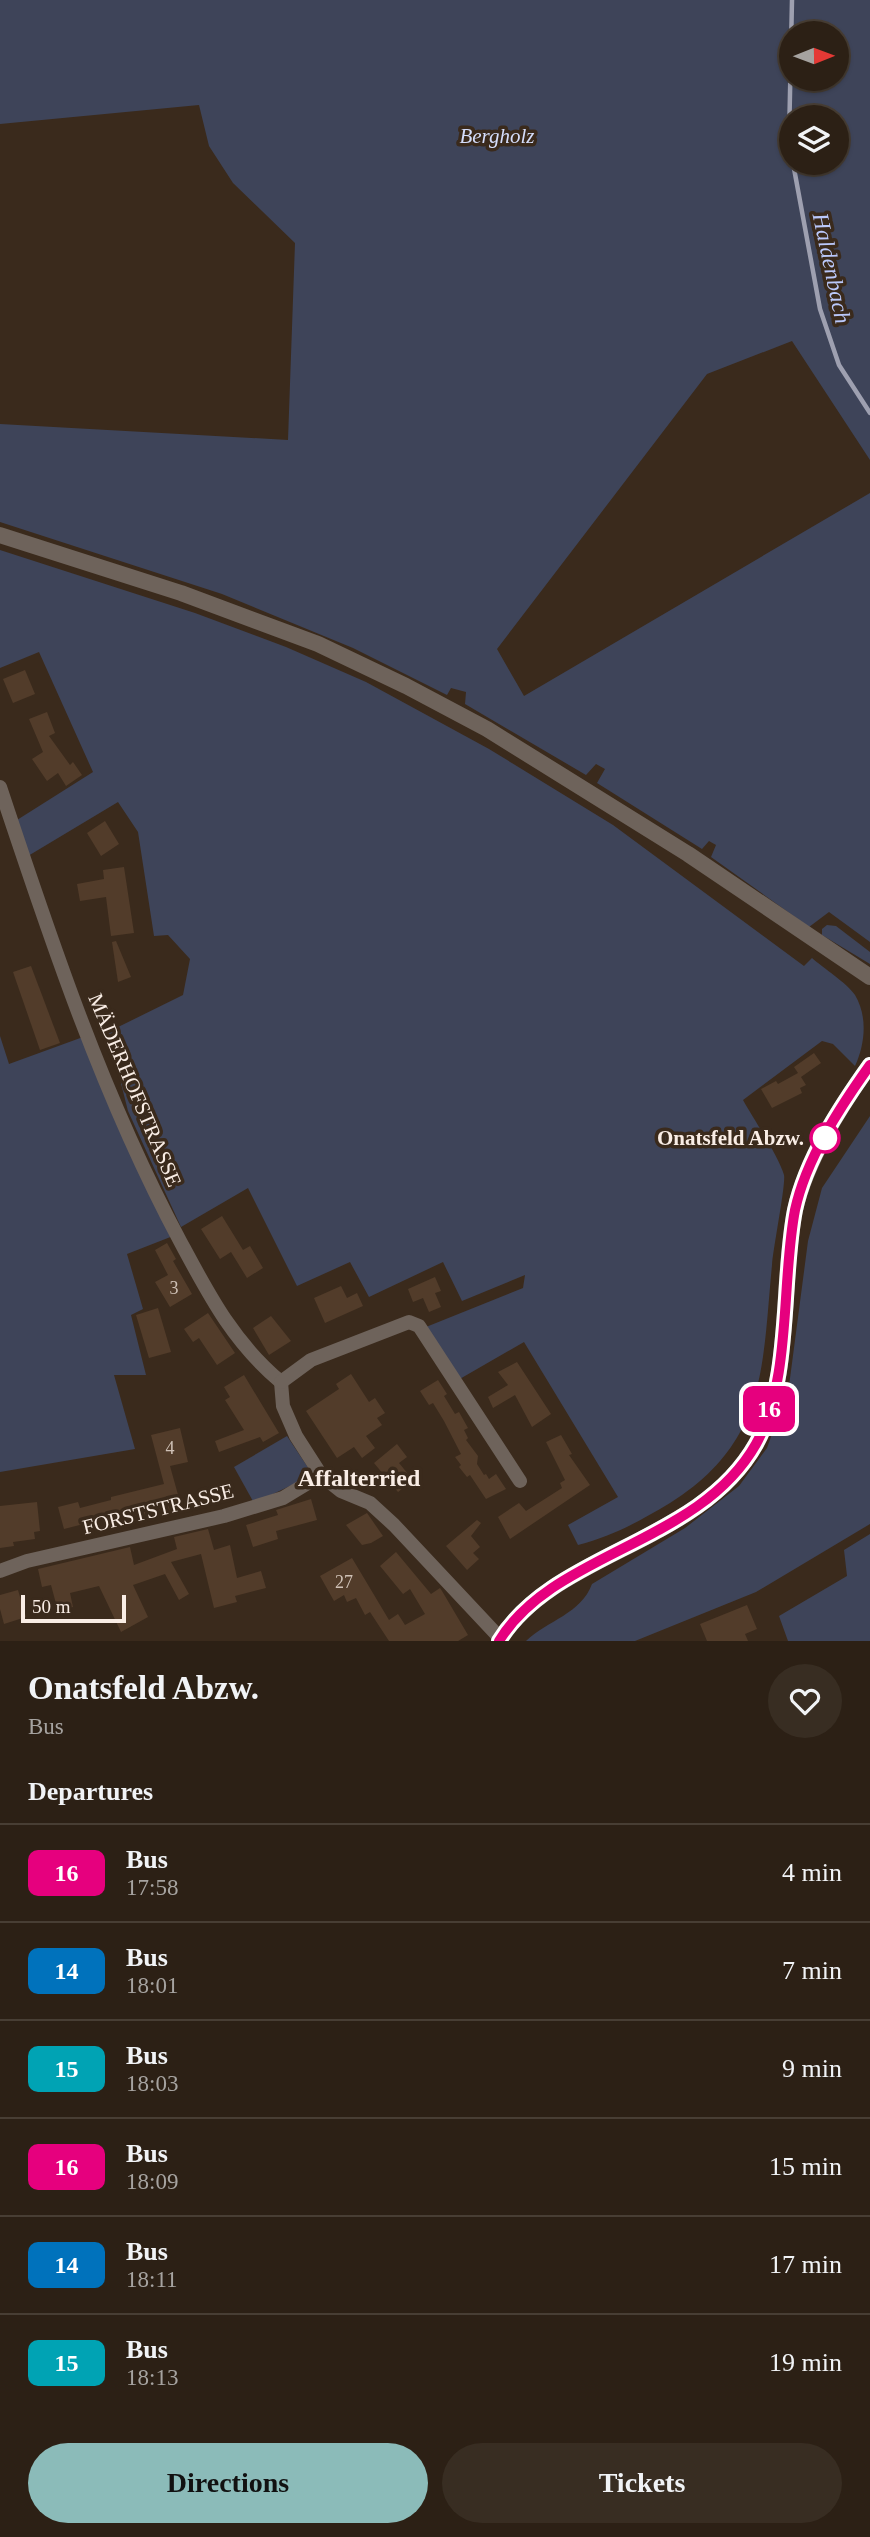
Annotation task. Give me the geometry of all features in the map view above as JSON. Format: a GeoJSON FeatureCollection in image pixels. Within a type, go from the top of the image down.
{"type":"FeatureCollection","features":[{"type":"Feature","properties":{"kind":"street"},"geometry":{"type":"LineString","coordinates":[[0,535],[181,593],[305,639],[406,686],[486,729],[688,854],[870,977]]}},
{"type":"Feature","properties":{"kind":"street","name":"MÄDERHOFSTRASSE"},"geometry":{"type":"LineString","coordinates":[[0,787],[67,980],[117,1111],[164,1212],[220,1316],[261,1366],[281,1382]]}},
{"type":"Feature","properties":{"kind":"street"},"geometry":{"type":"LineString","coordinates":[[520,1481],[419,1326],[410,1322],[311,1360],[281,1382],[283,1406],[296,1436],[321,1475],[341,1491],[370,1503],[394,1525],[499,1639],[523,1613],[556,1586],[674,1522],[714,1495],[756,1444],[772,1403],[781,1350],[796,1209],[819,1149],[870,1065]]}},
{"type":"Feature","properties":{"kind":"street","name":"FORSTSTRASSE"},"geometry":{"type":"LineString","coordinates":[[0,1572],[27,1561],[223,1516],[283,1498],[321,1475]]}},
{"type":"Feature","properties":{"kind":"green space","name":"Bergholz"},"geometry":{"type":"Polygon","coordinates":[[[0,0],[870,0],[870,460],[792,341],[707,374],[497,649],[524,696],[870,493],[870,942],[829,912],[809,927],[711,857],[716,845],[709,841],[702,849],[597,783],[605,769],[596,764],[586,775],[465,704],[466,692],[451,688],[447,695],[353,648],[222,594],[0,522],[0,424],[288,440],[295,243],[233,183],[209,146],[199,105],[0,124],[0,0]]]}},
{"type":"Feature","properties":{"kind":"green space"},"geometry":{"type":"Polygon","coordinates":[[[0,550],[195,613],[286,647],[366,682],[489,749],[613,825],[804,966],[812,958],[855,995],[862,1012],[864,1030],[855,1066],[833,1044],[822,1041],[743,1100],[784,1175],[761,1369],[754,1400],[742,1428],[725,1455],[702,1479],[670,1503],[626,1527],[578,1545],[568,1525],[618,1497],[524,1342],[458,1380],[426,1327],[523,1288],[525,1275],[462,1301],[443,1262],[369,1297],[350,1262],[297,1286],[248,1188],[181,1227],[128,1111],[108,1032],[183,995],[190,959],[168,935],[154,936],[138,832],[118,802],[28,856],[17,820],[93,772],[39,652],[0,668],[0,550]]]}},
{"type":"Feature","properties":{"kind":"green space"},"geometry":{"type":"Polygon","coordinates":[[[827,925],[836,926],[870,952],[870,964],[822,935],[822,929],[827,925]]]}},
{"type":"Feature","properties":{"kind":"green space"},"geometry":{"type":"Polygon","coordinates":[[[0,1036],[9,1064],[83,1037],[173,1236],[127,1254],[143,1309],[131,1315],[146,1375],[114,1375],[135,1449],[0,1472],[0,1036]]]}},
{"type":"Feature","properties":{"kind":"green space"},"geometry":{"type":"Polygon","coordinates":[[[870,1116],[870,1524],[756,1592],[635,1641],[526,1641],[572,1610],[587,1594],[592,1584],[685,1528],[739,1486],[767,1448],[789,1386],[808,1241],[822,1188],[870,1116]]]}},
{"type":"Feature","properties":{"kind":"green space"},"geometry":{"type":"Polygon","coordinates":[[[287,1436],[313,1475],[254,1503],[234,1467],[287,1436]]]}},
{"type":"Feature","properties":{"kind":"green space"},"geometry":{"type":"Polygon","coordinates":[[[870,1534],[870,1641],[788,1641],[779,1616],[847,1576],[844,1550],[870,1534]]]}},
{"type":"Feature","properties":{"kind":"building"},"geometry":{"type":"Polygon","coordinates":[[[25,670],[35,694],[13,703],[3,679],[25,670]]]}},
{"type":"Feature","properties":{"kind":"building"},"geometry":{"type":"Polygon","coordinates":[[[47,712],[55,733],[49,736],[70,765],[73,762],[82,775],[66,786],[58,773],[47,781],[32,759],[43,752],[29,719],[47,712]]]}},
{"type":"Feature","properties":{"kind":"building"},"geometry":{"type":"Polygon","coordinates":[[[105,821],[119,844],[101,856],[87,833],[105,821]]]}},
{"type":"Feature","properties":{"kind":"building"},"geometry":{"type":"Polygon","coordinates":[[[124,867],[134,933],[111,936],[106,897],[80,901],[77,884],[104,879],[103,870],[124,867]]]}},
{"type":"Feature","properties":{"kind":"building"},"geometry":{"type":"Polygon","coordinates":[[[116,941],[131,977],[118,982],[112,942],[116,941]]]}},
{"type":"Feature","properties":{"kind":"building"},"geometry":{"type":"Polygon","coordinates":[[[31,966],[60,1043],[40,1050],[13,972],[31,966]]]}},
{"type":"Feature","properties":{"kind":"building"},"geometry":{"type":"Polygon","coordinates":[[[814,1053],[821,1063],[801,1077],[806,1085],[800,1088],[802,1093],[772,1108],[761,1089],[776,1081],[778,1084],[798,1073],[794,1067],[814,1053]]]}},
{"type":"Feature","properties":{"kind":"building"},"geometry":{"type":"Polygon","coordinates":[[[222,1216],[243,1250],[250,1246],[263,1268],[247,1278],[231,1252],[220,1259],[201,1229],[222,1216]]]}},
{"type":"Feature","properties":{"kind":"building"},"geometry":{"type":"Polygon","coordinates":[[[167,1243],[176,1259],[173,1261],[192,1294],[170,1307],[155,1282],[168,1275],[155,1250],[167,1243]]]}},
{"type":"Feature","properties":{"kind":"building"},"geometry":{"type":"Polygon","coordinates":[[[435,1277],[441,1291],[435,1293],[441,1307],[429,1312],[423,1298],[413,1302],[408,1289],[435,1277]]]}},
{"type":"Feature","properties":{"kind":"building"},"geometry":{"type":"Polygon","coordinates":[[[341,1286],[347,1298],[357,1293],[363,1306],[325,1323],[314,1298],[341,1286]]]}},
{"type":"Feature","properties":{"kind":"building"},"geometry":{"type":"Polygon","coordinates":[[[158,1308],[171,1352],[149,1358],[136,1315],[158,1308]]]}},
{"type":"Feature","properties":{"kind":"building"},"geometry":{"type":"Polygon","coordinates":[[[208,1313],[235,1353],[217,1365],[199,1338],[193,1342],[184,1329],[208,1313]]]}},
{"type":"Feature","properties":{"kind":"building"},"geometry":{"type":"Polygon","coordinates":[[[271,1316],[291,1341],[269,1355],[253,1328],[271,1316]]]}},
{"type":"Feature","properties":{"kind":"building"},"geometry":{"type":"Polygon","coordinates":[[[517,1362],[551,1414],[532,1427],[515,1395],[493,1408],[488,1397],[508,1385],[498,1372],[517,1362]]]}},
{"type":"Feature","properties":{"kind":"building"},"geometry":{"type":"Polygon","coordinates":[[[351,1374],[369,1402],[375,1398],[385,1413],[377,1418],[382,1425],[366,1436],[375,1448],[362,1458],[354,1447],[337,1458],[306,1411],[339,1389],[336,1384],[351,1374]]]}},
{"type":"Feature","properties":{"kind":"building"},"geometry":{"type":"Polygon","coordinates":[[[244,1375],[279,1433],[263,1442],[260,1437],[219,1452],[215,1441],[244,1430],[225,1400],[230,1397],[224,1387],[244,1375]]]}},
{"type":"Feature","properties":{"kind":"building"},"geometry":{"type":"Polygon","coordinates":[[[438,1380],[455,1414],[459,1412],[468,1428],[464,1430],[468,1438],[466,1440],[478,1456],[477,1464],[489,1479],[496,1474],[506,1489],[486,1499],[470,1475],[467,1477],[459,1467],[461,1465],[455,1457],[461,1454],[433,1403],[429,1405],[420,1391],[438,1380]]]}},
{"type":"Feature","properties":{"kind":"building"},"geometry":{"type":"Polygon","coordinates":[[[180,1428],[188,1462],[170,1466],[182,1509],[116,1521],[115,1516],[64,1529],[58,1507],[78,1502],[80,1508],[164,1484],[151,1435],[180,1428]]]}},
{"type":"Feature","properties":{"kind":"building"},"geometry":{"type":"Polygon","coordinates":[[[561,1435],[572,1454],[569,1455],[590,1485],[510,1539],[498,1517],[519,1503],[526,1511],[562,1488],[560,1483],[565,1480],[546,1442],[561,1435]]]}},
{"type":"Feature","properties":{"kind":"building"},"geometry":{"type":"Polygon","coordinates":[[[397,1444],[407,1457],[399,1463],[413,1480],[398,1492],[374,1463],[397,1444]]]}},
{"type":"Feature","properties":{"kind":"building"},"geometry":{"type":"Polygon","coordinates":[[[311,1499],[317,1520],[276,1531],[278,1539],[253,1547],[246,1525],[278,1515],[276,1510],[311,1499]]]}},
{"type":"Feature","properties":{"kind":"building"},"geometry":{"type":"Polygon","coordinates":[[[37,1502],[40,1531],[34,1532],[35,1539],[13,1542],[14,1546],[0,1548],[0,1506],[37,1502]]]}},
{"type":"Feature","properties":{"kind":"building"},"geometry":{"type":"Polygon","coordinates":[[[367,1513],[383,1536],[362,1545],[346,1525],[367,1513]]]}},
{"type":"Feature","properties":{"kind":"building"},"geometry":{"type":"Polygon","coordinates":[[[477,1520],[481,1523],[471,1536],[480,1547],[473,1553],[479,1559],[467,1570],[446,1546],[477,1520]]]}},
{"type":"Feature","properties":{"kind":"building"},"geometry":{"type":"Polygon","coordinates":[[[208,1529],[214,1550],[230,1545],[237,1578],[261,1571],[266,1588],[235,1596],[237,1602],[214,1608],[201,1554],[171,1562],[189,1594],[179,1600],[165,1574],[133,1585],[148,1617],[121,1632],[99,1586],[70,1593],[73,1607],[58,1611],[51,1585],[42,1587],[38,1569],[130,1547],[134,1565],[177,1549],[174,1537],[208,1529]]]}},
{"type":"Feature","properties":{"kind":"building"},"geometry":{"type":"Polygon","coordinates":[[[396,1552],[431,1594],[440,1588],[468,1635],[458,1641],[389,1641],[370,1612],[365,1615],[356,1598],[347,1602],[344,1595],[334,1601],[320,1576],[352,1558],[389,1620],[398,1614],[405,1625],[425,1614],[410,1589],[403,1594],[380,1566],[396,1552]]]}},
{"type":"Feature","properties":{"kind":"building"},"geometry":{"type":"Polygon","coordinates":[[[18,1590],[26,1617],[4,1624],[0,1595],[18,1590]]]}},
{"type":"Feature","properties":{"kind":"building"},"geometry":{"type":"Polygon","coordinates":[[[747,1605],[757,1629],[745,1634],[748,1641],[707,1641],[700,1624],[747,1605]]]}},
{"type":"Feature","properties":{"kind":"waterway","name":"Haldenbach"},"geometry":{"type":"LineString","coordinates":[[790,105],[792,0]]}},
{"type":"Feature","properties":{"kind":"waterway","name":"Haldenbach"},"geometry":{"type":"LineString","coordinates":[[795,175],[820,309],[839,365],[870,413]]}},
{"type":"Feature","properties":{"kind":"bus line","name":"16"},"geometry":{"type":"LineString","coordinates":[[499,1641],[523,1613],[556,1586],[674,1522],[714,1495],[756,1444],[772,1403],[781,1350],[796,1209],[819,1149],[870,1065]]}},
{"type":"Feature","properties":{"kind":"place","name":"Onatsfeld Abzw."},"geometry":{"type":"Point","coordinates":[825,1138]}},
{"type":"Feature","properties":{"kind":"district","name":"Affalterried"},"geometry":{"type":"Point","coordinates":[359,1478]}}]}
